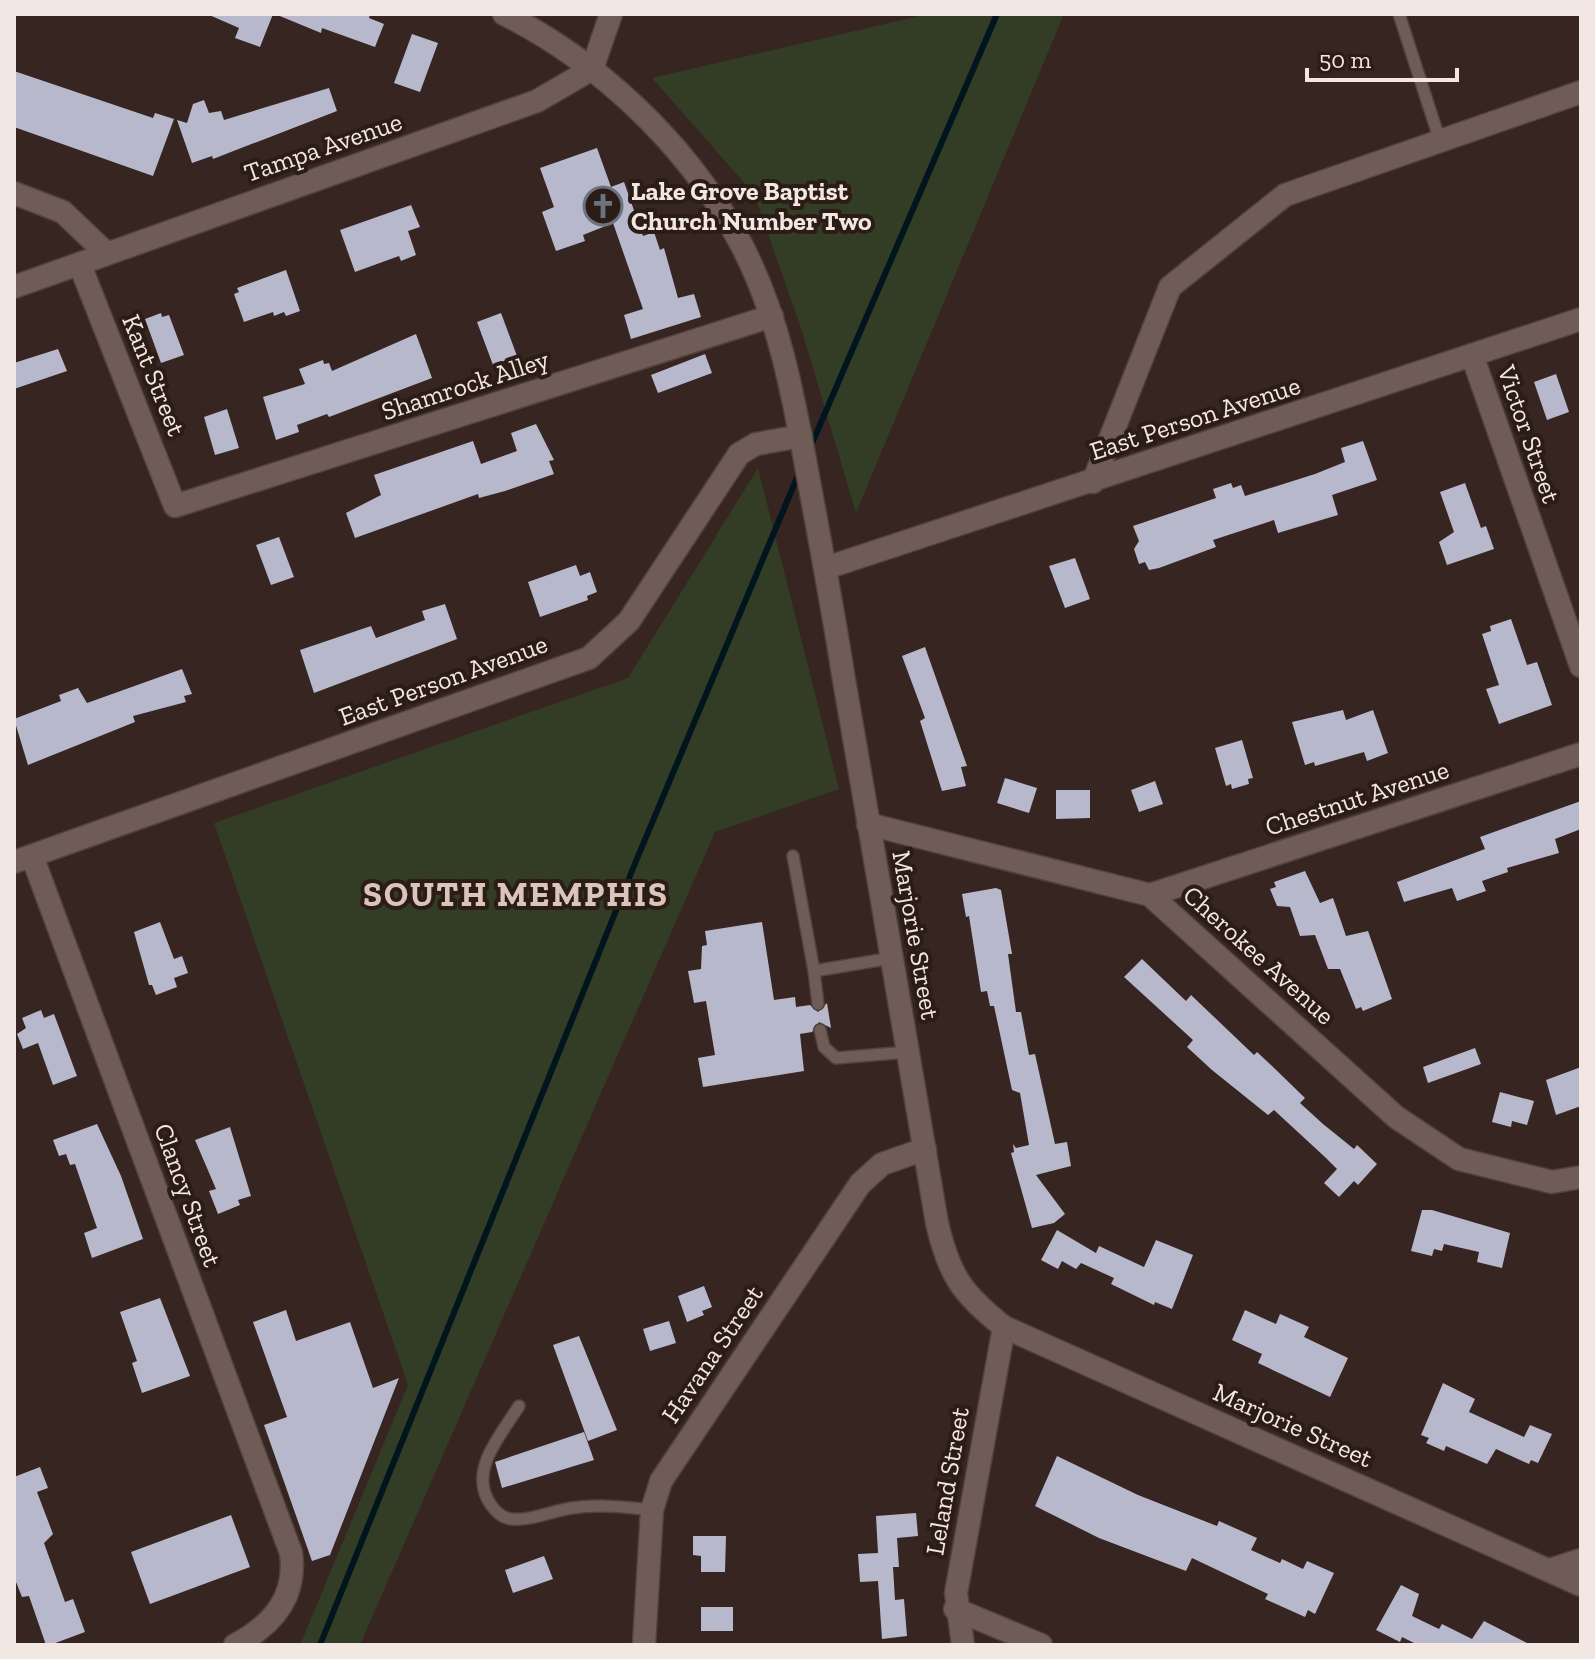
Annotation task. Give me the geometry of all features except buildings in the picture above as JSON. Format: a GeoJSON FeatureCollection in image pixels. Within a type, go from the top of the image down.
{"type":"FeatureCollection","features":[{"type":"Feature","properties":{"kind":"street","name":"Marjorie Street"},"geometry":{"type":"LineString","coordinates":[[504,14],[592,69],[655,126],[699,180],[735,233],[772,316],[801,436],[826,568],[937,1223],[951,1272],[979,1307],[1004,1327],[1581,1585]]}},
{"type":"Feature","properties":{"kind":"street"},"geometry":{"type":"LineString","coordinates":[[592,69],[611,14]]}},
{"type":"Feature","properties":{"kind":"street","name":"Tampa Avenue"},"geometry":{"type":"LineString","coordinates":[[14,287],[537,101],[592,69]]}},
{"type":"Feature","properties":{"kind":"street"},"geometry":{"type":"LineString","coordinates":[[1093,482],[1170,287],[1285,195],[1581,92]]}},
{"type":"Feature","properties":{"kind":"street"},"geometry":{"type":"LineString","coordinates":[[14,193],[63,212],[106,253]]}},
{"type":"Feature","properties":{"kind":"street","name":"Kant Street"},"geometry":{"type":"LineString","coordinates":[[80,265],[175,506]]}},
{"type":"Feature","properties":{"kind":"street","name":"Shamrock Alley"},"geometry":{"type":"LineString","coordinates":[[175,506],[772,316]]}},
{"type":"Feature","properties":{"kind":"street","name":"East Person Avenue"},"geometry":{"type":"LineString","coordinates":[[826,568],[1581,319]]}},
{"type":"Feature","properties":{"kind":"street","name":"Victor Street"},"geometry":{"type":"LineString","coordinates":[[1472,355],[1581,666]]}},
{"type":"Feature","properties":{"kind":"street","name":"East Person Avenue"},"geometry":{"type":"LineString","coordinates":[[23,859],[589,658],[629,621],[739,454],[756,444],[801,436]]}},
{"type":"Feature","properties":{"kind":"street","name":"Chestnut Avenue"},"geometry":{"type":"LineString","coordinates":[[1150,895],[1581,754]]}},
{"type":"Feature","properties":{"kind":"street","name":"Cherokee Avenue"},"geometry":{"type":"LineString","coordinates":[[868,824],[1150,895],[1396,1117],[1459,1159],[1552,1182],[1581,1177]]}},
{"type":"Feature","properties":{"kind":"street","name":"Clancy Street"},"geometry":{"type":"LineString","coordinates":[[23,859],[291,1553],[291,1590],[282,1607],[266,1626],[235,1645]]}},
{"type":"Feature","properties":{"kind":"street","name":"Havana Street"},"geometry":{"type":"LineString","coordinates":[[644,1645],[652,1510],[656,1493],[669,1469],[860,1184],[882,1164],[925,1149]]}},
{"type":"Feature","properties":{"kind":"street","name":"Leland Street"},"geometry":{"type":"LineString","coordinates":[[963,1645],[955,1609],[1004,1327]]}},
{"type":"Feature","properties":{"kind":"street"},"geometry":{"type":"LineString","coordinates":[[1550,1570],[1581,1560]]}},
{"type":"Feature","properties":{"kind":"street"},"geometry":{"type":"LineString","coordinates":[[955,1609],[1041,1645]]}},
{"type":"Feature","properties":{"kind":"lane"},"geometry":{"type":"LineString","coordinates":[[1399,14],[1440,141]]}},
{"type":"Feature","properties":{"kind":"lane"},"geometry":{"type":"LineString","coordinates":[[793,856],[818,1004]]}},
{"type":"Feature","properties":{"kind":"lane"},"geometry":{"type":"LineString","coordinates":[[814,971],[892,958]]}},
{"type":"Feature","properties":{"kind":"lane"},"geometry":{"type":"LineString","coordinates":[[820,1030],[824,1047],[836,1058],[908,1052]]}},
{"type":"Feature","properties":{"kind":"lane"},"geometry":{"type":"LineString","coordinates":[[519,1406],[486,1459],[481,1477],[483,1493],[493,1509],[506,1518],[522,1519],[593,1506],[652,1510]]}},
{"type":"Feature","properties":{"kind":"green space"},"geometry":{"type":"Polygon","coordinates":[[[928,14],[1064,14],[856,513],[802,331],[754,194],[652,78],[928,14]]]}},
{"type":"Feature","properties":{"kind":"green space"},"geometry":{"type":"Polygon","coordinates":[[[758,468],[839,789],[715,832],[360,1645],[300,1645],[408,1385],[214,823],[628,678],[758,468]]]}},
{"type":"Feature","properties":{"kind":"waterway"},"geometry":{"type":"LineString","coordinates":[[810,448],[997,14]]}},
{"type":"Feature","properties":{"kind":"waterway"},"geometry":{"type":"LineString","coordinates":[[320,1645],[636,861],[799,473]]}},
{"type":"Feature","properties":{"kind":"place","name":"Lake Grove Baptist Church Number Two"},"geometry":{"type":"Point","coordinates":[603,206]}},
{"type":"Feature","properties":{"kind":"district","name":"SOUTH MEMPHIS"},"geometry":{"type":"Point","coordinates":[516,894]}}]}
